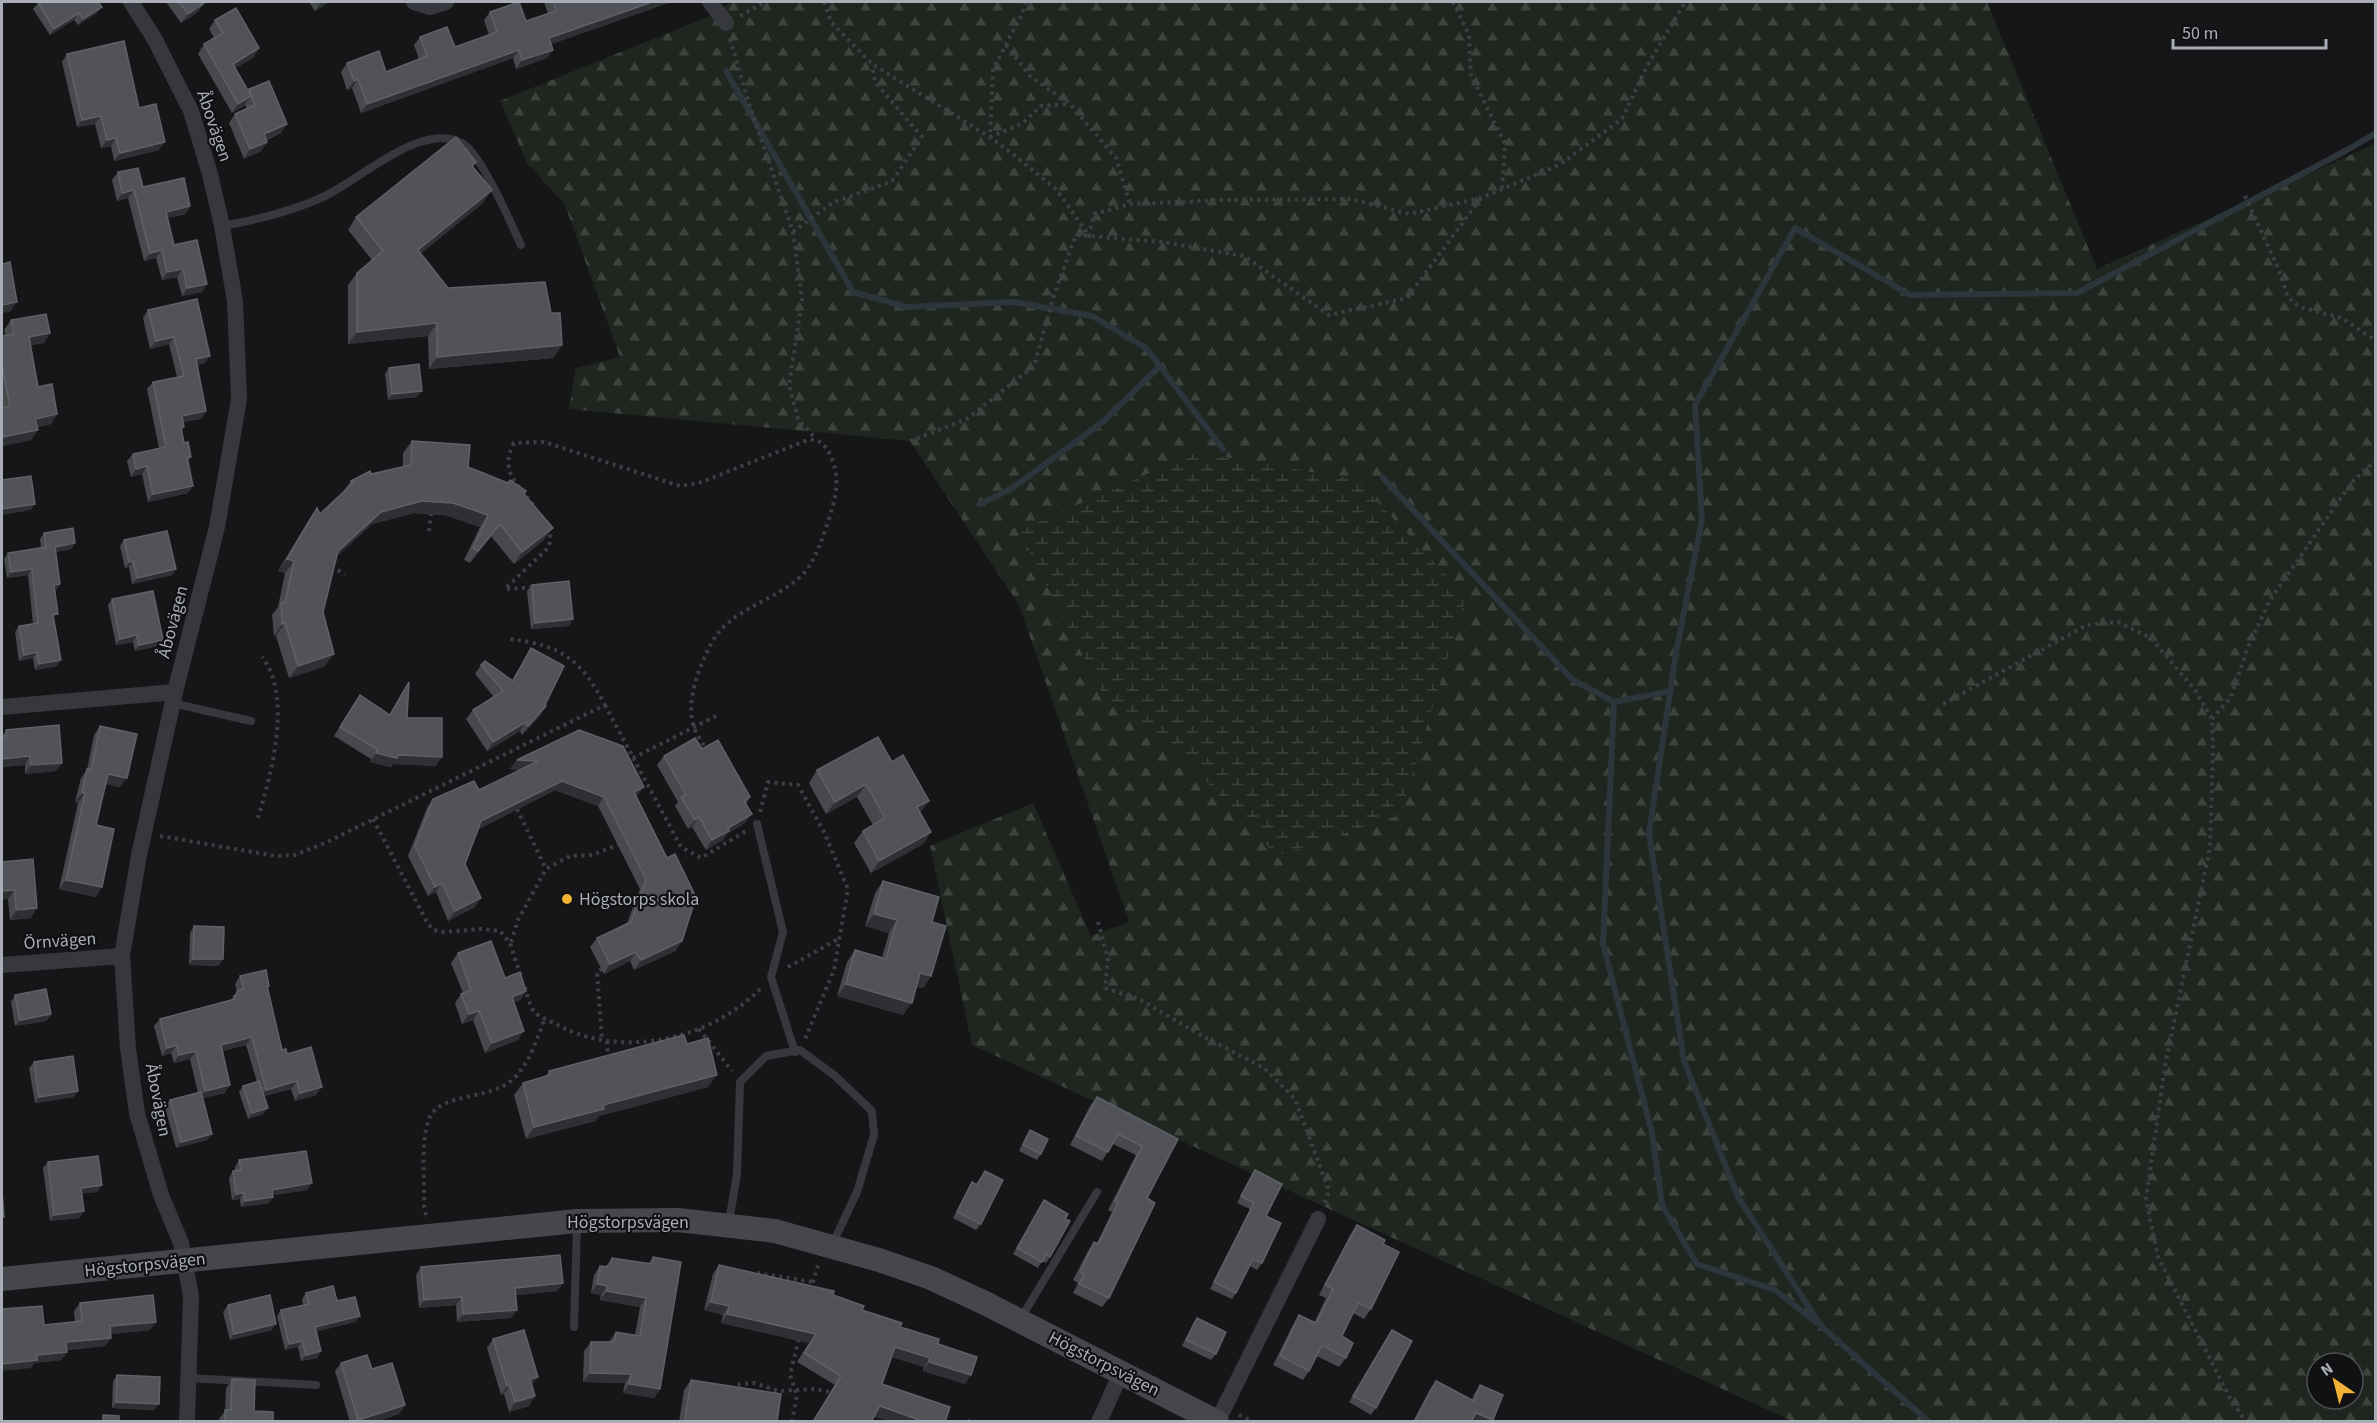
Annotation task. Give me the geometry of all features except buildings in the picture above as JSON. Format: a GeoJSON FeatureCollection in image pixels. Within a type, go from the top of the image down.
{"type":"FeatureCollection","features":[{"type":"Feature","properties":{"kind":"street","name":"Åbovägen"},"geometry":{"type":"LineString","coordinates":[[131,2],[154,38],[191,111],[210,174],[235,301],[239,399],[217,527],[174,698],[144,833],[123,956],[128,1048],[137,1113],[161,1195],[181,1243],[191,1296],[187,1422]]}},
{"type":"Feature","properties":{"kind":"street"},"geometry":{"type":"LineString","coordinates":[[414,2],[430,7],[446,2]]}},
{"type":"Feature","properties":{"kind":"street"},"geometry":{"type":"LineString","coordinates":[[710,2],[726,23]]}},
{"type":"Feature","properties":{"kind":"street"},"geometry":{"type":"LineString","coordinates":[[2,707],[174,698]]}},
{"type":"Feature","properties":{"kind":"street","name":"Örnvägen"},"geometry":{"type":"LineString","coordinates":[[2,965],[123,956]]}},
{"type":"Feature","properties":{"kind":"street"},"geometry":{"type":"LineString","coordinates":[[1220,1415],[1318,1219]]}},
{"type":"Feature","properties":{"kind":"street","name":"Högstorpsvägen"},"geometry":{"type":"LineString","coordinates":[[2,1280],[577,1221],[678,1220],[775,1231],[931,1278],[1121,1373],[1220,1415]]}},
{"type":"Feature","properties":{"kind":"street"},"geometry":{"type":"LineString","coordinates":[[1099,1422],[1121,1373]]}},
{"type":"Feature","properties":{"kind":"lane"},"geometry":{"type":"LineString","coordinates":[[222,226],[264,219],[325,197],[376,164],[413,146],[439,138],[463,144],[482,167],[521,245]]}},
{"type":"Feature","properties":{"kind":"lane"},"geometry":{"type":"LineString","coordinates":[[174,698],[251,721]]}},
{"type":"Feature","properties":{"kind":"lane"},"geometry":{"type":"LineString","coordinates":[[757,824],[783,932],[771,977],[798,1051],[834,1075],[872,1111],[874,1135],[856,1192],[827,1245]]}},
{"type":"Feature","properties":{"kind":"lane"},"geometry":{"type":"LineString","coordinates":[[728,1226],[737,1174],[740,1082],[766,1056],[798,1051]]}},
{"type":"Feature","properties":{"kind":"lane"},"geometry":{"type":"LineString","coordinates":[[1019,1320],[1097,1192]]}},
{"type":"Feature","properties":{"kind":"lane"},"geometry":{"type":"LineString","coordinates":[[574,1327],[577,1221]]}},
{"type":"Feature","properties":{"kind":"lane"},"geometry":{"type":"LineString","coordinates":[[188,1378],[316,1385]]}},
{"type":"Feature","properties":{"kind":"path"},"geometry":{"type":"LineString","coordinates":[[705,747],[694,728],[691,708],[696,683],[712,642],[727,623],[789,586],[804,572],[818,553],[832,510],[838,480],[832,459],[823,442],[816,439],[798,419],[789,385],[802,300],[793,232],[749,104],[726,23],[765,2]]}},
{"type":"Feature","properties":{"kind":"path"},"geometry":{"type":"LineString","coordinates":[[824,2],[831,22],[872,64],[990,137],[1057,190],[1089,236]]}},
{"type":"Feature","properties":{"kind":"path"},"geometry":{"type":"LineString","coordinates":[[990,137],[993,69],[1026,2]]}},
{"type":"Feature","properties":{"kind":"path"},"geometry":{"type":"LineString","coordinates":[[1453,2],[1469,35],[1471,75],[1505,144],[1502,189]]}},
{"type":"Feature","properties":{"kind":"path"},"geometry":{"type":"LineString","coordinates":[[1089,236],[1094,214],[1130,204],[1224,200],[1352,199],[1409,214],[1481,198],[1559,165],[1622,119],[1646,68],[1685,2]]}},
{"type":"Feature","properties":{"kind":"path"},"geometry":{"type":"LineString","coordinates":[[1006,45],[1031,77],[1070,104],[1116,158],[1130,204]]}},
{"type":"Feature","properties":{"kind":"path"},"geometry":{"type":"LineString","coordinates":[[793,232],[832,202],[892,181],[922,137],[875,82],[872,64]]}},
{"type":"Feature","properties":{"kind":"path"},"geometry":{"type":"LineString","coordinates":[[990,137],[1023,123],[1041,106],[1070,104]]}},
{"type":"Feature","properties":{"kind":"path"},"geometry":{"type":"LineString","coordinates":[[2245,196],[2279,270],[2288,297],[2300,307],[2342,318],[2376,341]]}},
{"type":"Feature","properties":{"kind":"path"},"geometry":{"type":"LineString","coordinates":[[910,441],[967,419],[1034,366],[1054,295],[1076,235],[1163,242],[1244,256],[1329,315],[1407,298],[1481,198]]}},
{"type":"Feature","properties":{"kind":"path"},"geometry":{"type":"LineString","coordinates":[[536,510],[508,469],[506,461],[514,443],[544,442],[680,486],[699,483],[805,441],[816,439]]}},
{"type":"Feature","properties":{"kind":"path"},"geometry":{"type":"LineString","coordinates":[[2212,719],[2231,697],[2248,647],[2270,600],[2345,491],[2376,460]]}},
{"type":"Feature","properties":{"kind":"path"},"geometry":{"type":"LineString","coordinates":[[429,531],[430,514]]}},
{"type":"Feature","properties":{"kind":"path"},"geometry":{"type":"LineString","coordinates":[[536,586],[507,588],[549,548],[551,538],[549,528]]}},
{"type":"Feature","properties":{"kind":"path"},"geometry":{"type":"LineString","coordinates":[[328,565],[345,574]]}},
{"type":"Feature","properties":{"kind":"path"},"geometry":{"type":"LineString","coordinates":[[1943,704],[2086,625],[2118,622],[2151,638],[2195,690],[2212,719],[2210,847],[2165,1066],[2146,1199],[2158,1257],[2230,1398],[2246,1422]]}},
{"type":"Feature","properties":{"kind":"path"},"geometry":{"type":"LineString","coordinates":[[510,639],[555,648],[577,664],[605,705],[681,847],[701,858],[757,824],[768,782],[798,785],[824,832],[848,889],[834,969],[798,1051]]}},
{"type":"Feature","properties":{"kind":"path"},"geometry":{"type":"LineString","coordinates":[[258,818],[274,759],[278,715],[274,682],[262,657]]}},
{"type":"Feature","properties":{"kind":"path"},"geometry":{"type":"LineString","coordinates":[[144,833],[261,855],[295,855],[605,705]]}},
{"type":"Feature","properties":{"kind":"path"},"geometry":{"type":"LineString","coordinates":[[633,758],[718,715]]}},
{"type":"Feature","properties":{"kind":"path"},"geometry":{"type":"LineString","coordinates":[[517,810],[546,869]]}},
{"type":"Feature","properties":{"kind":"path"},"geometry":{"type":"LineString","coordinates":[[373,819],[433,930],[444,932],[481,929],[500,931],[510,943],[535,1012],[569,1032],[607,1041],[657,1041],[699,1029],[745,1004],[771,977],[840,938]]}},
{"type":"Feature","properties":{"kind":"path"},"geometry":{"type":"LineString","coordinates":[[510,943],[518,920],[546,869],[570,856],[592,855],[618,845]]}},
{"type":"Feature","properties":{"kind":"path"},"geometry":{"type":"LineString","coordinates":[[1098,922],[1108,958],[1106,988],[1139,999],[1195,1032],[1264,1068],[1295,1099],[1329,1191],[1318,1219]]}},
{"type":"Feature","properties":{"kind":"path"},"geometry":{"type":"LineString","coordinates":[[602,969],[597,972],[602,1040]]}},
{"type":"Feature","properties":{"kind":"path"},"geometry":{"type":"LineString","coordinates":[[428,1222],[424,1206],[425,1136],[429,1117],[438,1105],[488,1092],[513,1080],[528,1059],[545,1018]]}},
{"type":"Feature","properties":{"kind":"path"},"geometry":{"type":"LineString","coordinates":[[699,1029],[740,1082]]}},
{"type":"Feature","properties":{"kind":"path"},"geometry":{"type":"LineString","coordinates":[[607,1041],[609,1065]]}},
{"type":"Feature","properties":{"kind":"path"},"geometry":{"type":"LineString","coordinates":[[810,1293],[827,1245]]}},
{"type":"Feature","properties":{"kind":"path"},"geometry":{"type":"LineString","coordinates":[[757,1273],[813,1282]]}},
{"type":"Feature","properties":{"kind":"path"},"geometry":{"type":"LineString","coordinates":[[792,1422],[797,1395],[790,1375],[800,1337]]}},
{"type":"Feature","properties":{"kind":"path"},"geometry":{"type":"LineString","coordinates":[[732,1390],[740,1384],[754,1383],[779,1391],[815,1389],[844,1395]]}},
{"type":"Feature","properties":{"kind":"path"},"geometry":{"type":"LineString","coordinates":[[1220,1415],[1253,1422]]}},
{"type":"Feature","properties":{"kind":"green space"},"geometry":{"type":"Polygon","coordinates":[[[731,2],[1987,2],[2097,269],[2375,144],[2375,1421],[1792,1421],[972,1045],[930,846],[1033,803],[1091,936],[1129,922],[1019,605],[910,441],[569,409],[576,368],[620,357],[565,205],[527,163],[500,101],[715,14],[731,2]]]}},
{"type":"Feature","properties":{"kind":"green space"},"geometry":{"type":"Polygon","coordinates":[[[1197,452],[1358,480],[1466,597],[1400,815],[1277,856],[1184,758],[1108,704],[1018,531],[1197,452]]]}},
{"type":"Feature","properties":{"kind":"waterway"},"geometry":{"type":"LineString","coordinates":[[726,71],[853,292],[907,307],[1014,302],[1092,316],[1146,348],[1223,449]]}},
{"type":"Feature","properties":{"kind":"waterway"},"geometry":{"type":"LineString","coordinates":[[1929,1422],[1821,1326],[1738,1197],[1684,1061],[1649,833],[1676,653],[1702,519],[1695,405],[1795,228],[1910,295],[2077,293],[2376,133]]}},
{"type":"Feature","properties":{"kind":"waterway"},"geometry":{"type":"LineString","coordinates":[[980,504],[1011,489],[1104,421],[1160,366]]}},
{"type":"Feature","properties":{"kind":"waterway"},"geometry":{"type":"LineString","coordinates":[[1383,478],[1573,680],[1614,702],[1671,691]]}},
{"type":"Feature","properties":{"kind":"waterway"},"geometry":{"type":"LineString","coordinates":[[1614,702],[1603,944],[1652,1133],[1662,1205],[1697,1264],[1775,1290],[1816,1322]]}},
{"type":"Feature","properties":{"kind":"place","name":"Högstorps skola"},"geometry":{"type":"Point","coordinates":[567,899]}}]}
